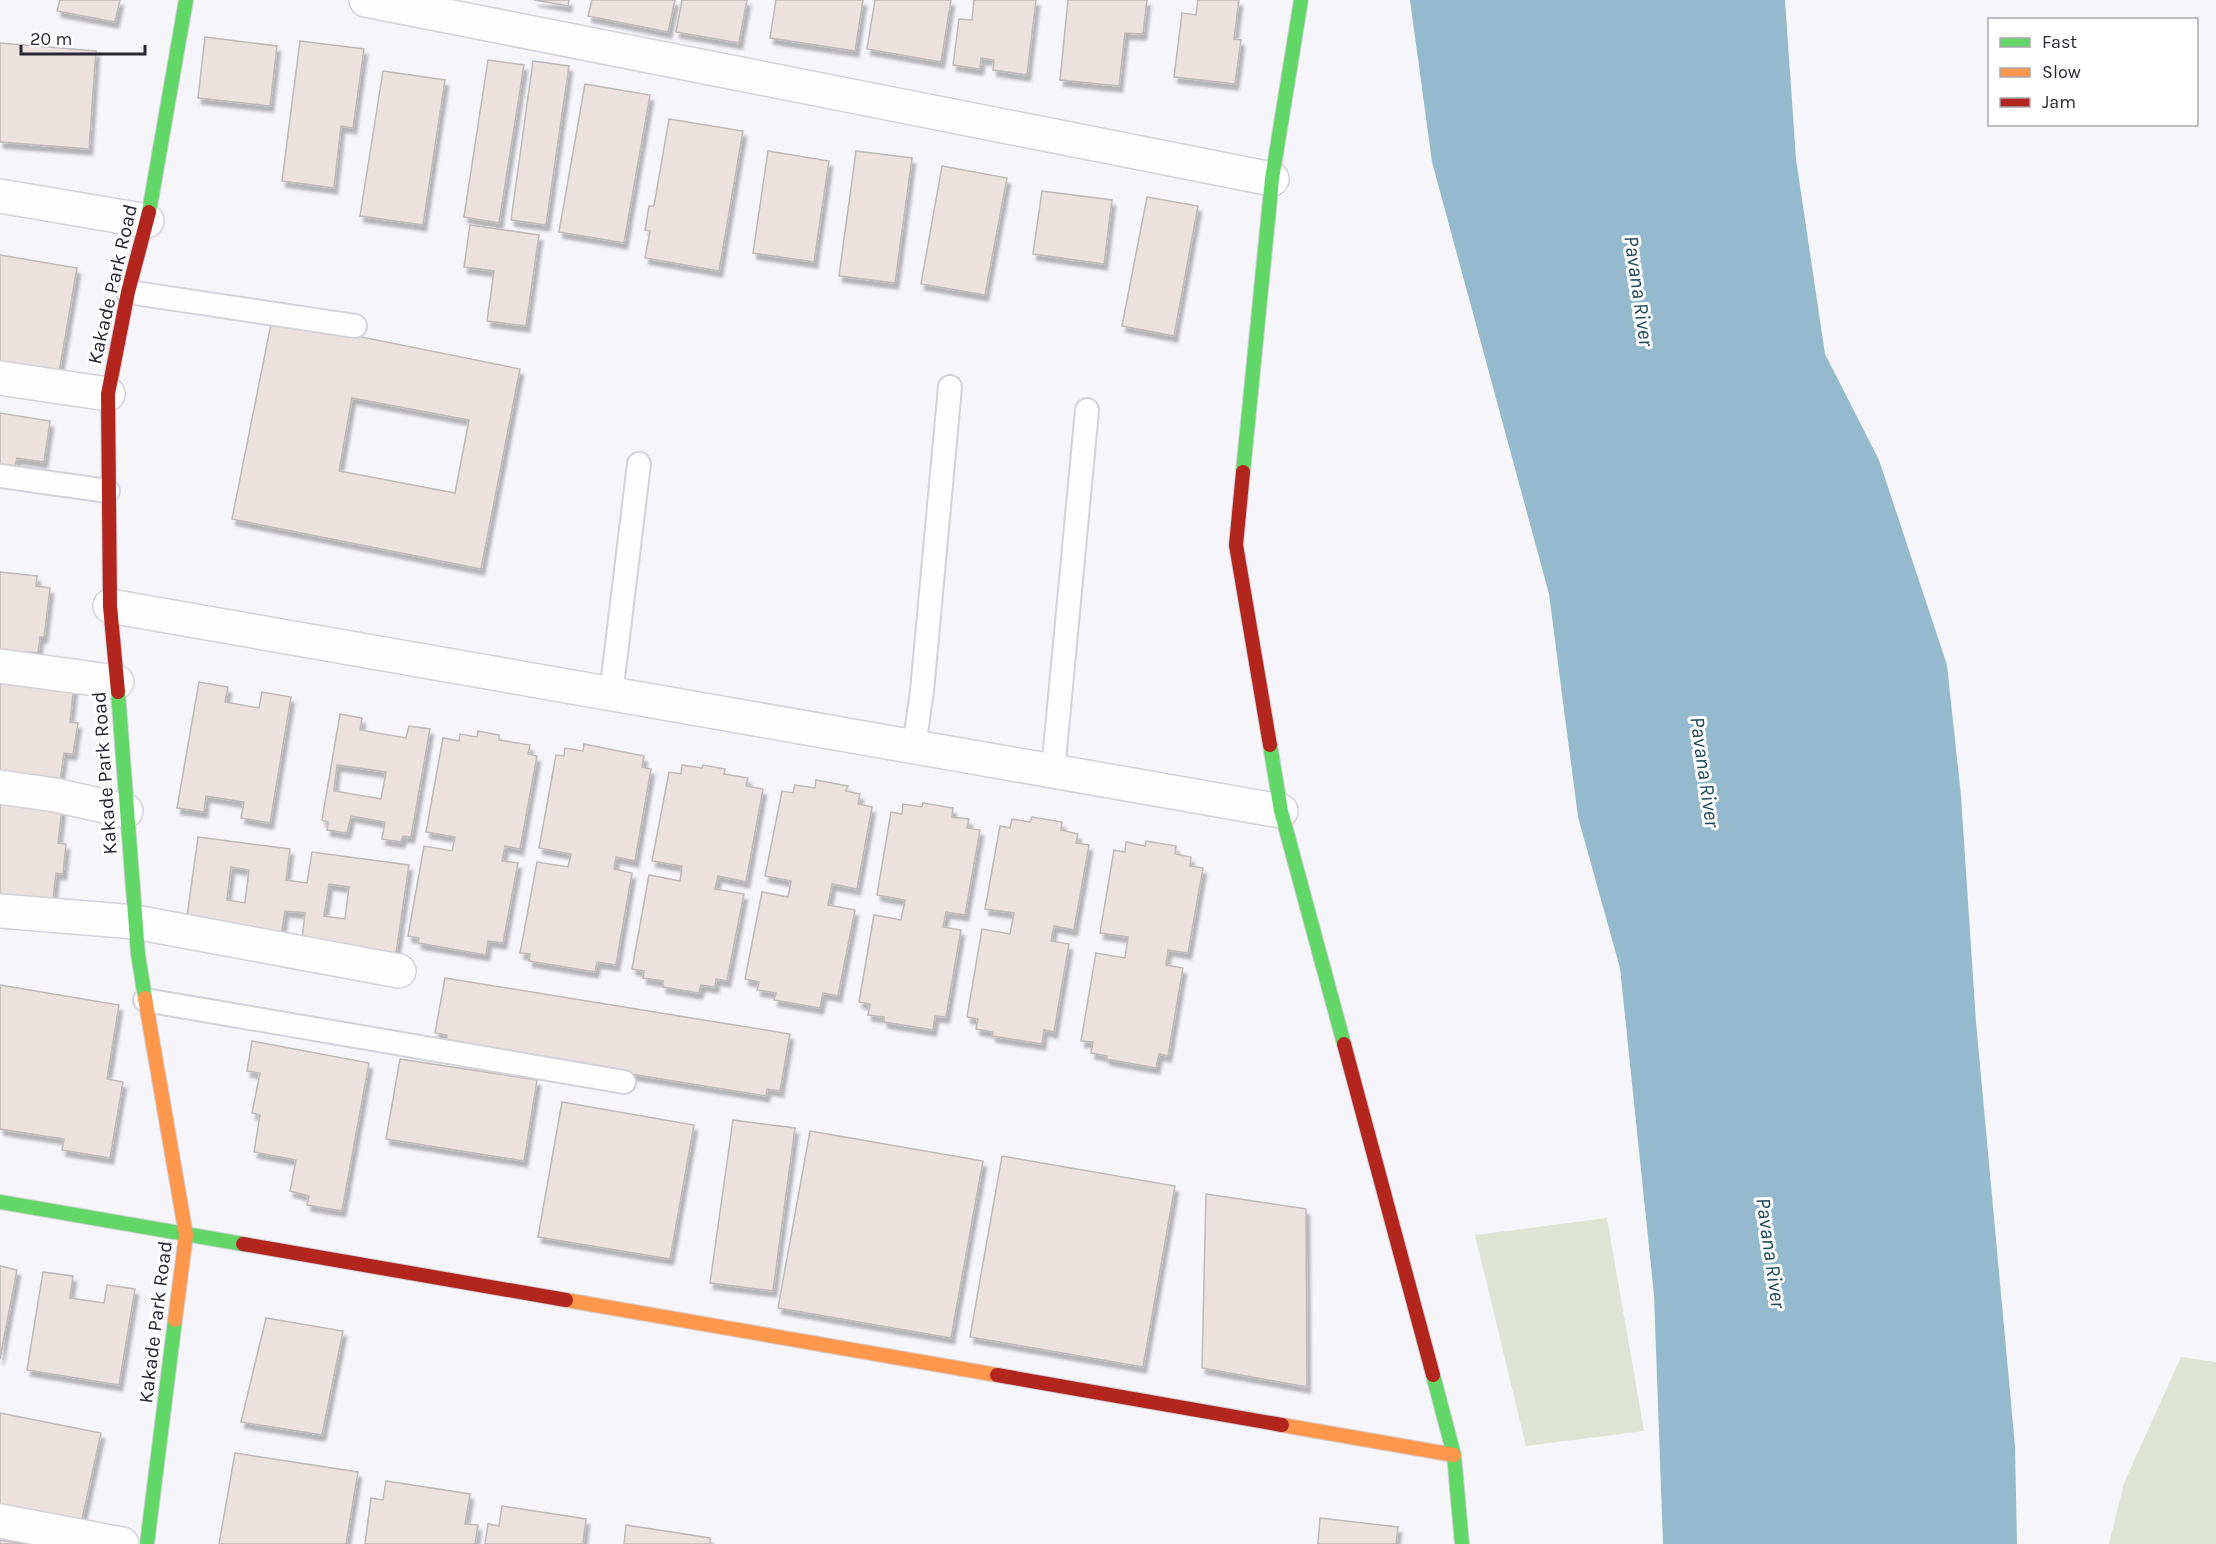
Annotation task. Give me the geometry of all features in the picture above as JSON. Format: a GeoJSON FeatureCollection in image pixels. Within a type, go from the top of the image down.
{"type":"FeatureCollection","features":[{"type":"Feature","properties":{"kind":"street","name":"Kakade Park Road"},"geometry":{"type":"LineString","coordinates":[[147,1544],[186,1235],[138,954],[135,922],[110,606],[108,394],[128,292],[147,221],[186,0]]}},
{"type":"Feature","properties":{"kind":"street"},"geometry":{"type":"LineString","coordinates":[[366,0],[1272,179]]}},
{"type":"Feature","properties":{"kind":"street"},"geometry":{"type":"LineString","coordinates":[[1301,0],[1272,179],[1236,545],[1281,811],[1454,1455],[1462,1544]]}},
{"type":"Feature","properties":{"kind":"street"},"geometry":{"type":"LineString","coordinates":[[0,196],[147,221]]}},
{"type":"Feature","properties":{"kind":"street"},"geometry":{"type":"LineString","coordinates":[[0,378],[108,394]]}},
{"type":"Feature","properties":{"kind":"street"},"geometry":{"type":"LineString","coordinates":[[110,606],[1281,811]]}},
{"type":"Feature","properties":{"kind":"street"},"geometry":{"type":"LineString","coordinates":[[0,666],[117,682]]}},
{"type":"Feature","properties":{"kind":"street"},"geometry":{"type":"LineString","coordinates":[[0,787],[55,795],[126,811]]}},
{"type":"Feature","properties":{"kind":"street"},"geometry":{"type":"LineString","coordinates":[[0,911],[135,922],[399,971]]}},
{"type":"Feature","properties":{"kind":"street"},"geometry":{"type":"LineString","coordinates":[[0,1202],[1454,1455]]}},
{"type":"Feature","properties":{"kind":"street"},"geometry":{"type":"LineString","coordinates":[[0,1521],[122,1544]]}},
{"type":"Feature","properties":{"kind":"lane"},"geometry":{"type":"LineString","coordinates":[[128,292],[355,326]]}},
{"type":"Feature","properties":{"kind":"lane"},"geometry":{"type":"LineString","coordinates":[[914,747],[922,691],[950,387]]}},
{"type":"Feature","properties":{"kind":"lane"},"geometry":{"type":"LineString","coordinates":[[1053,771],[1087,410]]}},
{"type":"Feature","properties":{"kind":"lane"},"geometry":{"type":"LineString","coordinates":[[611,694],[639,464]]}},
{"type":"Feature","properties":{"kind":"lane"},"geometry":{"type":"LineString","coordinates":[[0,476],[108,491]]}},
{"type":"Feature","properties":{"kind":"lane"},"geometry":{"type":"LineString","coordinates":[[146,1000],[624,1082]]}},
{"type":"Feature","properties":{"kind":"green space"},"geometry":{"type":"Polygon","coordinates":[[[1607,1218],[1644,1431],[1526,1446],[1475,1235],[1607,1218]]]}},
{"type":"Feature","properties":{"kind":"green space"},"geometry":{"type":"Polygon","coordinates":[[[2181,1357],[2216,1362],[2216,1544],[2109,1544],[2124,1483],[2181,1357]]]}},
{"type":"Feature","properties":{"kind":"water","name":"Pavana River"},"geometry":{"type":"Polygon","coordinates":[[[1410,0],[1785,0],[1796,159],[1825,354],[1879,460],[1947,665],[1961,796],[1976,1022],[2015,1446],[2017,1544],[1663,1544],[1654,1295],[1620,968],[1578,817],[1549,594],[1432,162],[1410,0]]]}},
{"type":"Feature","properties":{"kind":"building"},"geometry":{"type":"Polygon","coordinates":[[[60,0],[120,0],[115,22],[57,11],[60,0]]]}},
{"type":"Feature","properties":{"kind":"building"},"geometry":{"type":"Polygon","coordinates":[[[534,0],[569,0],[568,6],[534,0]]]}},
{"type":"Feature","properties":{"kind":"building"},"geometry":{"type":"Polygon","coordinates":[[[592,0],[675,0],[668,32],[588,16],[592,0]]]}},
{"type":"Feature","properties":{"kind":"building"},"geometry":{"type":"Polygon","coordinates":[[[682,0],[747,0],[739,43],[676,32],[682,0]]]}},
{"type":"Feature","properties":{"kind":"building"},"geometry":{"type":"Polygon","coordinates":[[[776,0],[863,0],[855,51],[770,38],[776,0]]]}},
{"type":"Feature","properties":{"kind":"building"},"geometry":{"type":"Polygon","coordinates":[[[875,0],[951,0],[941,62],[867,49],[875,0]]]}},
{"type":"Feature","properties":{"kind":"building"},"geometry":{"type":"Polygon","coordinates":[[[974,0],[1036,0],[1027,75],[993,70],[994,60],[981,58],[980,69],[953,65],[959,19],[972,20],[974,0]]]}},
{"type":"Feature","properties":{"kind":"building"},"geometry":{"type":"Polygon","coordinates":[[[1068,0],[1147,0],[1143,34],[1125,33],[1119,86],[1060,80],[1068,0]]]}},
{"type":"Feature","properties":{"kind":"building"},"geometry":{"type":"Polygon","coordinates":[[[1198,0],[1239,0],[1234,39],[1241,40],[1235,84],[1174,77],[1182,13],[1196,15],[1198,0]]]}},
{"type":"Feature","properties":{"kind":"building"},"geometry":{"type":"Polygon","coordinates":[[[205,37],[277,46],[270,106],[198,98],[205,37]]]}},
{"type":"Feature","properties":{"kind":"building"},"geometry":{"type":"Polygon","coordinates":[[[300,41],[364,49],[353,128],[341,126],[334,188],[282,181],[300,41]]]}},
{"type":"Feature","properties":{"kind":"building"},"geometry":{"type":"Polygon","coordinates":[[[0,43],[96,51],[89,149],[0,142],[0,43]]]}},
{"type":"Feature","properties":{"kind":"building"},"geometry":{"type":"Polygon","coordinates":[[[488,60],[524,65],[499,223],[464,217],[488,60]]]}},
{"type":"Feature","properties":{"kind":"building"},"geometry":{"type":"Polygon","coordinates":[[[533,61],[569,66],[546,225],[511,220],[533,61]]]}},
{"type":"Feature","properties":{"kind":"building"},"geometry":{"type":"Polygon","coordinates":[[[383,71],[445,80],[423,225],[360,216],[383,71]]]}},
{"type":"Feature","properties":{"kind":"building"},"geometry":{"type":"Polygon","coordinates":[[[585,84],[650,95],[624,243],[559,232],[585,84]]]}},
{"type":"Feature","properties":{"kind":"building"},"geometry":{"type":"Polygon","coordinates":[[[669,119],[743,131],[719,271],[645,258],[650,231],[645,230],[649,206],[654,206],[669,119]]]}},
{"type":"Feature","properties":{"kind":"building"},"geometry":{"type":"Polygon","coordinates":[[[768,151],[829,161],[814,262],[753,253],[768,151]]]}},
{"type":"Feature","properties":{"kind":"building"},"geometry":{"type":"Polygon","coordinates":[[[856,151],[912,158],[895,283],[839,276],[856,151]]]}},
{"type":"Feature","properties":{"kind":"building"},"geometry":{"type":"Polygon","coordinates":[[[942,166],[1007,178],[985,295],[921,284],[942,166]]]}},
{"type":"Feature","properties":{"kind":"building"},"geometry":{"type":"Polygon","coordinates":[[[1042,191],[1112,200],[1104,264],[1033,254],[1042,191]]]}},
{"type":"Feature","properties":{"kind":"building"},"geometry":{"type":"Polygon","coordinates":[[[1147,197],[1198,206],[1174,336],[1122,326],[1147,197]]]}},
{"type":"Feature","properties":{"kind":"building"},"geometry":{"type":"Polygon","coordinates":[[[470,225],[539,235],[526,326],[487,321],[494,271],[464,267],[470,225]]]}},
{"type":"Feature","properties":{"kind":"building"},"geometry":{"type":"Polygon","coordinates":[[[0,255],[77,268],[59,373],[0,363],[0,255]]]}},
{"type":"Feature","properties":{"kind":"building"},"geometry":{"type":"Polygon","coordinates":[[[272,319],[520,369],[481,569],[232,519],[272,319]],[[352,398],[339,471],[455,493],[469,420],[352,398]]]}},
{"type":"Feature","properties":{"kind":"building"},"geometry":{"type":"Polygon","coordinates":[[[0,413],[50,421],[44,462],[17,458],[15,468],[0,466],[0,413]]]}},
{"type":"Feature","properties":{"kind":"building"},"geometry":{"type":"Polygon","coordinates":[[[0,572],[37,576],[36,586],[50,588],[44,637],[40,637],[38,653],[28,652],[27,663],[0,660],[0,572]]]}},
{"type":"Feature","properties":{"kind":"building"},"geometry":{"type":"Polygon","coordinates":[[[0,675],[74,686],[70,722],[78,723],[73,754],[64,753],[60,781],[0,773],[0,675]]]}},
{"type":"Feature","properties":{"kind":"building"},"geometry":{"type":"Polygon","coordinates":[[[199,682],[228,687],[225,702],[259,708],[262,692],[291,697],[270,823],[241,818],[244,802],[206,796],[204,812],[177,808],[199,682]]]}},
{"type":"Feature","properties":{"kind":"building"},"geometry":{"type":"Polygon","coordinates":[[[340,714],[362,718],[360,730],[406,738],[409,726],[430,729],[411,837],[403,836],[401,842],[382,839],[385,822],[351,816],[347,833],[327,830],[328,822],[322,820],[340,714]],[[337,765],[334,791],[381,799],[386,772],[337,765]]]}},
{"type":"Feature","properties":{"kind":"building"},"geometry":{"type":"Polygon","coordinates":[[[478,731],[499,735],[499,740],[530,745],[528,754],[537,756],[520,849],[505,846],[502,861],[518,863],[503,943],[488,941],[486,955],[418,943],[419,938],[408,936],[424,846],[452,851],[455,837],[426,832],[443,738],[459,741],[460,734],[477,737],[478,731]]]}},
{"type":"Feature","properties":{"kind":"building"},"geometry":{"type":"Polygon","coordinates":[[[584,744],[644,756],[642,767],[651,769],[635,861],[616,857],[614,869],[632,873],[616,965],[597,962],[595,972],[529,961],[530,954],[520,953],[537,862],[568,867],[571,854],[539,848],[556,755],[564,756],[565,748],[583,751],[584,744]]]}},
{"type":"Feature","properties":{"kind":"building"},"geometry":{"type":"Polygon","coordinates":[[[682,765],[702,768],[703,765],[725,769],[724,774],[748,778],[746,786],[763,789],[746,882],[718,876],[715,889],[744,894],[727,981],[716,979],[715,987],[701,985],[699,993],[663,987],[663,981],[643,978],[644,971],[632,969],[649,875],[680,881],[682,866],[652,861],[669,772],[681,774],[682,765]]]}},
{"type":"Feature","properties":{"kind":"building"},"geometry":{"type":"Polygon","coordinates":[[[816,780],[848,786],[846,791],[860,794],[858,804],[872,807],[857,889],[832,884],[828,905],[855,910],[838,996],[823,993],[820,1008],[774,1000],[776,993],[757,990],[759,982],[745,979],[762,892],[788,897],[791,881],[765,876],[782,791],[793,793],[795,785],[815,788],[816,780]]]}},
{"type":"Feature","properties":{"kind":"building"},"geometry":{"type":"Polygon","coordinates":[[[0,801],[62,809],[58,843],[66,844],[63,874],[56,873],[53,900],[0,894],[0,801]]]}},
{"type":"Feature","properties":{"kind":"building"},"geometry":{"type":"Polygon","coordinates":[[[923,803],[953,808],[952,817],[969,819],[967,828],[980,830],[965,915],[946,912],[943,927],[961,930],[946,1017],[935,1016],[933,1030],[884,1022],[884,1017],[868,1015],[870,1004],[859,1002],[874,915],[901,920],[905,900],[877,895],[891,812],[902,814],[903,804],[922,807],[923,803]]]}},
{"type":"Feature","properties":{"kind":"building"},"geometry":{"type":"Polygon","coordinates":[[[1032,817],[1062,822],[1061,830],[1078,834],[1076,843],[1089,845],[1074,930],[1054,926],[1051,941],[1069,944],[1054,1032],[1044,1030],[1042,1044],[992,1036],[993,1032],[976,1029],[978,1019],[967,1017],[982,929],[1010,934],[1014,913],[985,909],[1000,826],[1010,828],[1012,819],[1030,822],[1032,817]]]}},
{"type":"Feature","properties":{"kind":"building"},"geometry":{"type":"Polygon","coordinates":[[[198,837],[290,849],[286,880],[307,883],[312,852],[409,865],[396,953],[302,940],[305,913],[285,911],[281,937],[186,924],[198,837]],[[231,867],[227,900],[245,903],[249,870],[231,867]],[[329,884],[324,916],[345,919],[349,887],[329,884]]]}},
{"type":"Feature","properties":{"kind":"building"},"geometry":{"type":"Polygon","coordinates":[[[1146,841],[1176,846],[1175,854],[1191,857],[1190,866],[1203,868],[1188,953],[1168,950],[1166,965],[1183,968],[1168,1056],[1159,1054],[1156,1068],[1106,1059],[1107,1056],[1091,1053],[1093,1042],[1081,1041],[1096,953],[1125,958],[1128,937],[1100,933],[1114,850],[1125,852],[1126,842],[1145,846],[1146,841]]]}},
{"type":"Feature","properties":{"kind":"building"},"geometry":{"type":"Polygon","coordinates":[[[445,978],[790,1034],[780,1091],[767,1089],[766,1096],[446,1044],[447,1035],[435,1033],[445,978]]]}},
{"type":"Feature","properties":{"kind":"building"},"geometry":{"type":"Polygon","coordinates":[[[0,985],[119,1005],[107,1079],[123,1082],[110,1158],[62,1150],[64,1139],[0,1129],[0,985]]]}},
{"type":"Feature","properties":{"kind":"building"},"geometry":{"type":"Polygon","coordinates":[[[252,1041],[369,1063],[342,1211],[307,1205],[309,1196],[290,1191],[296,1160],[254,1152],[260,1115],[252,1113],[260,1073],[247,1071],[252,1041]]]}},
{"type":"Feature","properties":{"kind":"building"},"geometry":{"type":"Polygon","coordinates":[[[400,1059],[537,1080],[524,1161],[386,1139],[400,1059]]]}},
{"type":"Feature","properties":{"kind":"building"},"geometry":{"type":"Polygon","coordinates":[[[562,1102],[694,1125],[670,1259],[538,1237],[562,1102]]]}},
{"type":"Feature","properties":{"kind":"building"},"geometry":{"type":"Polygon","coordinates":[[[733,1120],[795,1128],[773,1291],[710,1283],[733,1120]]]}},
{"type":"Feature","properties":{"kind":"building"},"geometry":{"type":"Polygon","coordinates":[[[810,1131],[983,1161],[951,1338],[778,1308],[810,1131]]]}},
{"type":"Feature","properties":{"kind":"building"},"geometry":{"type":"Polygon","coordinates":[[[1002,1156],[1175,1186],[1143,1367],[970,1337],[1002,1156]]]}},
{"type":"Feature","properties":{"kind":"building"},"geometry":{"type":"Polygon","coordinates":[[[1206,1194],[1306,1209],[1307,1387],[1202,1368],[1206,1194]]]}},
{"type":"Feature","properties":{"kind":"building"},"geometry":{"type":"Polygon","coordinates":[[[0,1266],[17,1270],[0,1359],[0,1266]]]}},
{"type":"Feature","properties":{"kind":"building"},"geometry":{"type":"Polygon","coordinates":[[[43,1272],[73,1276],[70,1298],[104,1303],[107,1285],[135,1289],[119,1385],[27,1370],[43,1272]]]}},
{"type":"Feature","properties":{"kind":"building"},"geometry":{"type":"Polygon","coordinates":[[[266,1318],[343,1331],[322,1435],[241,1422],[266,1318]]]}},
{"type":"Feature","properties":{"kind":"building"},"geometry":{"type":"Polygon","coordinates":[[[0,1413],[101,1433],[81,1524],[0,1507],[0,1413]]]}},
{"type":"Feature","properties":{"kind":"building"},"geometry":{"type":"Polygon","coordinates":[[[235,1453],[358,1472],[346,1544],[219,1544],[235,1453]]]}},
{"type":"Feature","properties":{"kind":"building"},"geometry":{"type":"Polygon","coordinates":[[[386,1481],[470,1494],[465,1524],[478,1525],[475,1544],[365,1544],[371,1498],[383,1500],[386,1481]]]}},
{"type":"Feature","properties":{"kind":"building"},"geometry":{"type":"Polygon","coordinates":[[[502,1506],[586,1519],[583,1544],[485,1544],[488,1524],[499,1526],[502,1506]]]}},
{"type":"Feature","properties":{"kind":"building"},"geometry":{"type":"Polygon","coordinates":[[[1320,1518],[1398,1527],[1396,1544],[1318,1544],[1320,1518]]]}},
{"type":"Feature","properties":{"kind":"building"},"geometry":{"type":"Polygon","coordinates":[[[626,1525],[710,1538],[710,1544],[624,1544],[626,1525]]]}},
{"type":"Feature","properties":{"kind":"building"},"geometry":{"type":"Polygon","coordinates":[[[0,1540],[25,1544],[0,1544],[0,1540]]]}},
{"type":"Feature","properties":{"kind":"traffic: fast"},"geometry":{"type":"LineString","coordinates":[[149,212],[186,0]]}},
{"type":"Feature","properties":{"kind":"traffic: fast"},"geometry":{"type":"LineString","coordinates":[[1243,472],[1272,179],[1301,0]]}},
{"type":"Feature","properties":{"kind":"traffic: fast"},"geometry":{"type":"LineString","coordinates":[[118,692],[138,954],[145,998]]}},
{"type":"Feature","properties":{"kind":"traffic: fast"},"geometry":{"type":"LineString","coordinates":[[1270,745],[1281,811],[1344,1044]]}},
{"type":"Feature","properties":{"kind":"traffic: fast"},"geometry":{"type":"LineString","coordinates":[[0,1202],[243,1244]]}},
{"type":"Feature","properties":{"kind":"traffic: fast"},"geometry":{"type":"LineString","coordinates":[[147,1544],[175,1320]]}},
{"type":"Feature","properties":{"kind":"traffic: fast"},"geometry":{"type":"LineString","coordinates":[[1433,1375],[1454,1455],[1462,1544]]}},
{"type":"Feature","properties":{"kind":"traffic: slow"},"geometry":{"type":"LineString","coordinates":[[145,998],[186,1235],[175,1320]]}},
{"type":"Feature","properties":{"kind":"traffic: slow"},"geometry":{"type":"LineString","coordinates":[[566,1300],[997,1375]]}},
{"type":"Feature","properties":{"kind":"traffic: slow"},"geometry":{"type":"LineString","coordinates":[[1282,1425],[1454,1455]]}},
{"type":"Feature","properties":{"kind":"traffic: jam"},"geometry":{"type":"LineString","coordinates":[[118,692],[110,606],[108,394],[128,292],[149,212]]}},
{"type":"Feature","properties":{"kind":"traffic: jam"},"geometry":{"type":"LineString","coordinates":[[1243,472],[1236,545],[1270,745]]}},
{"type":"Feature","properties":{"kind":"traffic: jam"},"geometry":{"type":"LineString","coordinates":[[1344,1044],[1433,1375]]}},
{"type":"Feature","properties":{"kind":"traffic: jam"},"geometry":{"type":"LineString","coordinates":[[243,1244],[566,1300]]}},
{"type":"Feature","properties":{"kind":"traffic: jam"},"geometry":{"type":"LineString","coordinates":[[997,1375],[1282,1425]]}}]}
